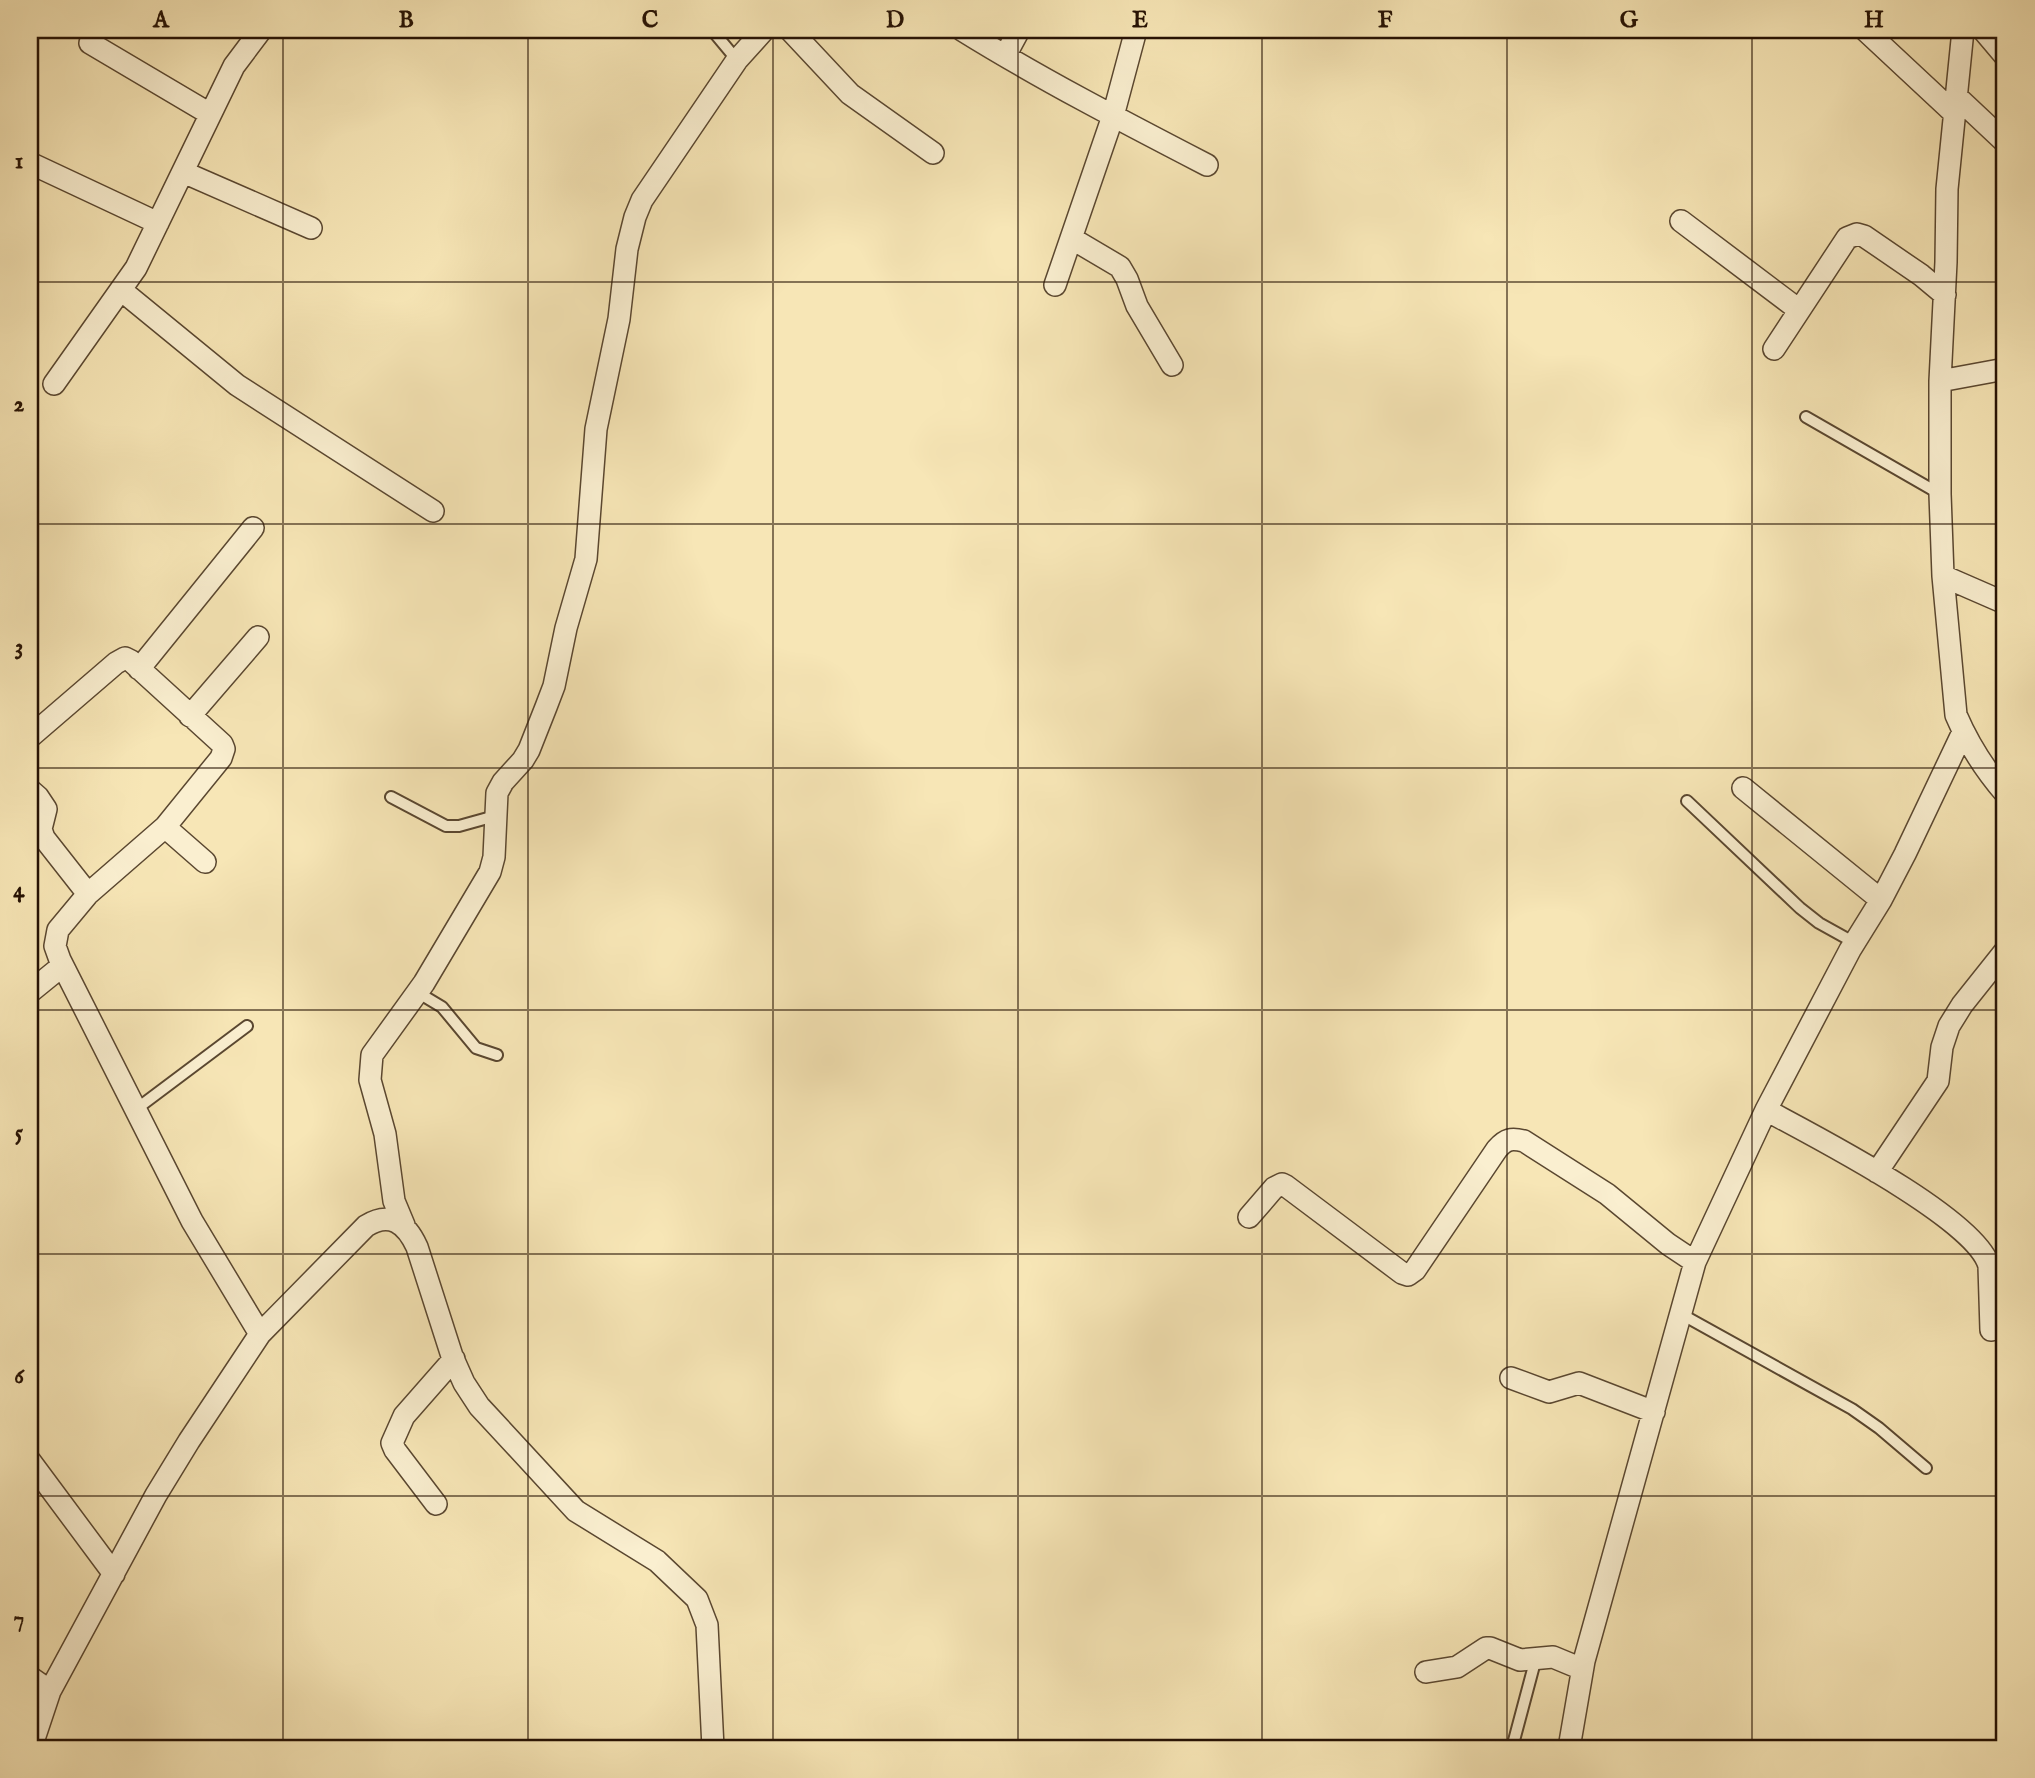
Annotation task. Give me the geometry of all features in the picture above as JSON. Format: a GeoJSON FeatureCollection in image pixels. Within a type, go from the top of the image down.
{"type":"FeatureCollection","features":[{"type":"Feature","properties":{"kind":"street"},"geometry":{"type":"LineString","coordinates":[[54,384],[136,268],[234,66],[261,30]]}},
{"type":"Feature","properties":{"kind":"street"},"geometry":{"type":"LineString","coordinates":[[404,1226],[394,1201],[385,1134],[371,1087],[372,1055],[417,992],[490,872],[494,858],[499,788],[529,750],[554,686],[566,628],[586,559],[596,429],[619,319],[627,249],[635,217],[642,200],[737,60],[764,30]]}},
{"type":"Feature","properties":{"kind":"street"},"geometry":{"type":"LineString","coordinates":[[790,30],[850,94],[933,153]]}},
{"type":"Feature","properties":{"kind":"street"},"geometry":{"type":"LineString","coordinates":[[962,30],[1113,116],[1207,165]]}},
{"type":"Feature","properties":{"kind":"street"},"geometry":{"type":"LineString","coordinates":[[1005,56],[1019,30]]}},
{"type":"Feature","properties":{"kind":"street"},"geometry":{"type":"LineString","coordinates":[[1055,285],[1113,116],[1136,30]]}},
{"type":"Feature","properties":{"kind":"street"},"geometry":{"type":"LineString","coordinates":[[1866,30],[1955,105],[2005,142]]}},
{"type":"Feature","properties":{"kind":"street"},"geometry":{"type":"LineString","coordinates":[[1963,30],[1947,189],[1940,382],[1943,576],[1956,715],[1963,732],[2005,793]]}},
{"type":"Feature","properties":{"kind":"street"},"geometry":{"type":"LineString","coordinates":[[1983,30],[2005,56]]}},
{"type":"Feature","properties":{"kind":"street"},"geometry":{"type":"LineString","coordinates":[[90,43],[210,114]]}},
{"type":"Feature","properties":{"kind":"street"},"geometry":{"type":"LineString","coordinates":[[30,163],[158,223]]}},
{"type":"Feature","properties":{"kind":"street"},"geometry":{"type":"LineString","coordinates":[[183,172],[312,228]]}},
{"type":"Feature","properties":{"kind":"street"},"geometry":{"type":"LineString","coordinates":[[1681,221],[1799,310]]}},
{"type":"Feature","properties":{"kind":"street"},"geometry":{"type":"LineString","coordinates":[[1774,349],[1847,238],[1857,234],[1921,275],[1945,295]]}},
{"type":"Feature","properties":{"kind":"street"},"geometry":{"type":"LineString","coordinates":[[1071,239],[1120,267],[1137,306],[1171,365]]}},
{"type":"Feature","properties":{"kind":"street"},"geometry":{"type":"LineString","coordinates":[[121,290],[237,385],[433,511]]}},
{"type":"Feature","properties":{"kind":"street"},"geometry":{"type":"LineString","coordinates":[[1940,382],[2005,369]]}},
{"type":"Feature","properties":{"kind":"street"},"geometry":{"type":"LineString","coordinates":[[139,669],[253,527]]}},
{"type":"Feature","properties":{"kind":"street"},"geometry":{"type":"LineString","coordinates":[[1943,576],[2005,603]]}},
{"type":"Feature","properties":{"kind":"street"},"geometry":{"type":"LineString","coordinates":[[190,716],[258,637]]}},
{"type":"Feature","properties":{"kind":"street"},"geometry":{"type":"LineString","coordinates":[[30,737],[121,658],[131,661],[225,749],[224,754],[165,827],[88,894],[58,930],[55,946],[62,965],[192,1221],[260,1334]]}},
{"type":"Feature","properties":{"kind":"street"},"geometry":{"type":"LineString","coordinates":[[1569,1748],[1582,1669],[1695,1262],[1766,1110],[1855,943],[1881,900],[1963,732]]}},
{"type":"Feature","properties":{"kind":"street"},"geometry":{"type":"LineString","coordinates":[[1743,788],[1881,900]]}},
{"type":"Feature","properties":{"kind":"street"},"geometry":{"type":"LineString","coordinates":[[30,790],[46,809],[41,829],[44,838],[88,894]]}},
{"type":"Feature","properties":{"kind":"street"},"geometry":{"type":"LineString","coordinates":[[165,827],[205,862]]}},
{"type":"Feature","properties":{"kind":"street"},"geometry":{"type":"LineString","coordinates":[[1877,1172],[1938,1081],[1942,1047],[1949,1026],[1962,1005],[2005,951]]}},
{"type":"Feature","properties":{"kind":"street"},"geometry":{"type":"LineString","coordinates":[[30,992],[62,965]]}},
{"type":"Feature","properties":{"kind":"street"},"geometry":{"type":"LineString","coordinates":[[1766,1110],[1924,1201],[1975,1244],[1987,1261],[1990,1273],[1992,1330]]}},
{"type":"Feature","properties":{"kind":"street"},"geometry":{"type":"LineString","coordinates":[[1250,1217],[1274,1188],[1282,1184],[1408,1275],[1415,1270],[1497,1149],[1506,1140],[1513,1139],[1524,1141],[1608,1194],[1668,1244],[1695,1262]]}},
{"type":"Feature","properties":{"kind":"street"},"geometry":{"type":"LineString","coordinates":[[32,1748],[50,1691],[156,1495],[260,1334],[366,1226],[375,1220],[384,1219],[395,1221],[411,1233],[454,1359],[464,1383],[479,1406],[576,1511],[657,1562],[697,1599],[707,1625],[713,1748]]}},
{"type":"Feature","properties":{"kind":"street"},"geometry":{"type":"LineString","coordinates":[[436,1504],[392,1443],[404,1416],[454,1359]]}},
{"type":"Feature","properties":{"kind":"street"},"geometry":{"type":"LineString","coordinates":[[1511,1378],[1549,1392],[1579,1383],[1654,1412]]}},
{"type":"Feature","properties":{"kind":"street"},"geometry":{"type":"LineString","coordinates":[[30,1461],[114,1574]]}},
{"type":"Feature","properties":{"kind":"street"},"geometry":{"type":"LineString","coordinates":[[1426,1672],[1457,1667],[1486,1648],[1496,1649],[1520,1660],[1558,1658],[1582,1669]]}},
{"type":"Feature","properties":{"kind":"street"},"geometry":{"type":"LineString","coordinates":[[30,1677],[50,1691]]}},
{"type":"Feature","properties":{"kind":"lane"},"geometry":{"type":"LineString","coordinates":[[712,30],[737,60]]}},
{"type":"Feature","properties":{"kind":"lane"},"geometry":{"type":"LineString","coordinates":[[1806,418],[1940,494]]}},
{"type":"Feature","properties":{"kind":"lane"},"geometry":{"type":"LineString","coordinates":[[391,797],[446,827],[495,816]]}},
{"type":"Feature","properties":{"kind":"lane"},"geometry":{"type":"LineString","coordinates":[[1687,801],[1800,908],[1819,923],[1855,943]]}},
{"type":"Feature","properties":{"kind":"lane"},"geometry":{"type":"LineString","coordinates":[[417,992],[442,1007],[476,1048],[497,1055]]}},
{"type":"Feature","properties":{"kind":"lane"},"geometry":{"type":"LineString","coordinates":[[135,1110],[247,1026]]}},
{"type":"Feature","properties":{"kind":"lane"},"geometry":{"type":"LineString","coordinates":[[1681,1314],[1852,1409],[1926,1468]]}},
{"type":"Feature","properties":{"kind":"lane"},"geometry":{"type":"LineString","coordinates":[[1512,1748],[1536,1658]]}}]}
